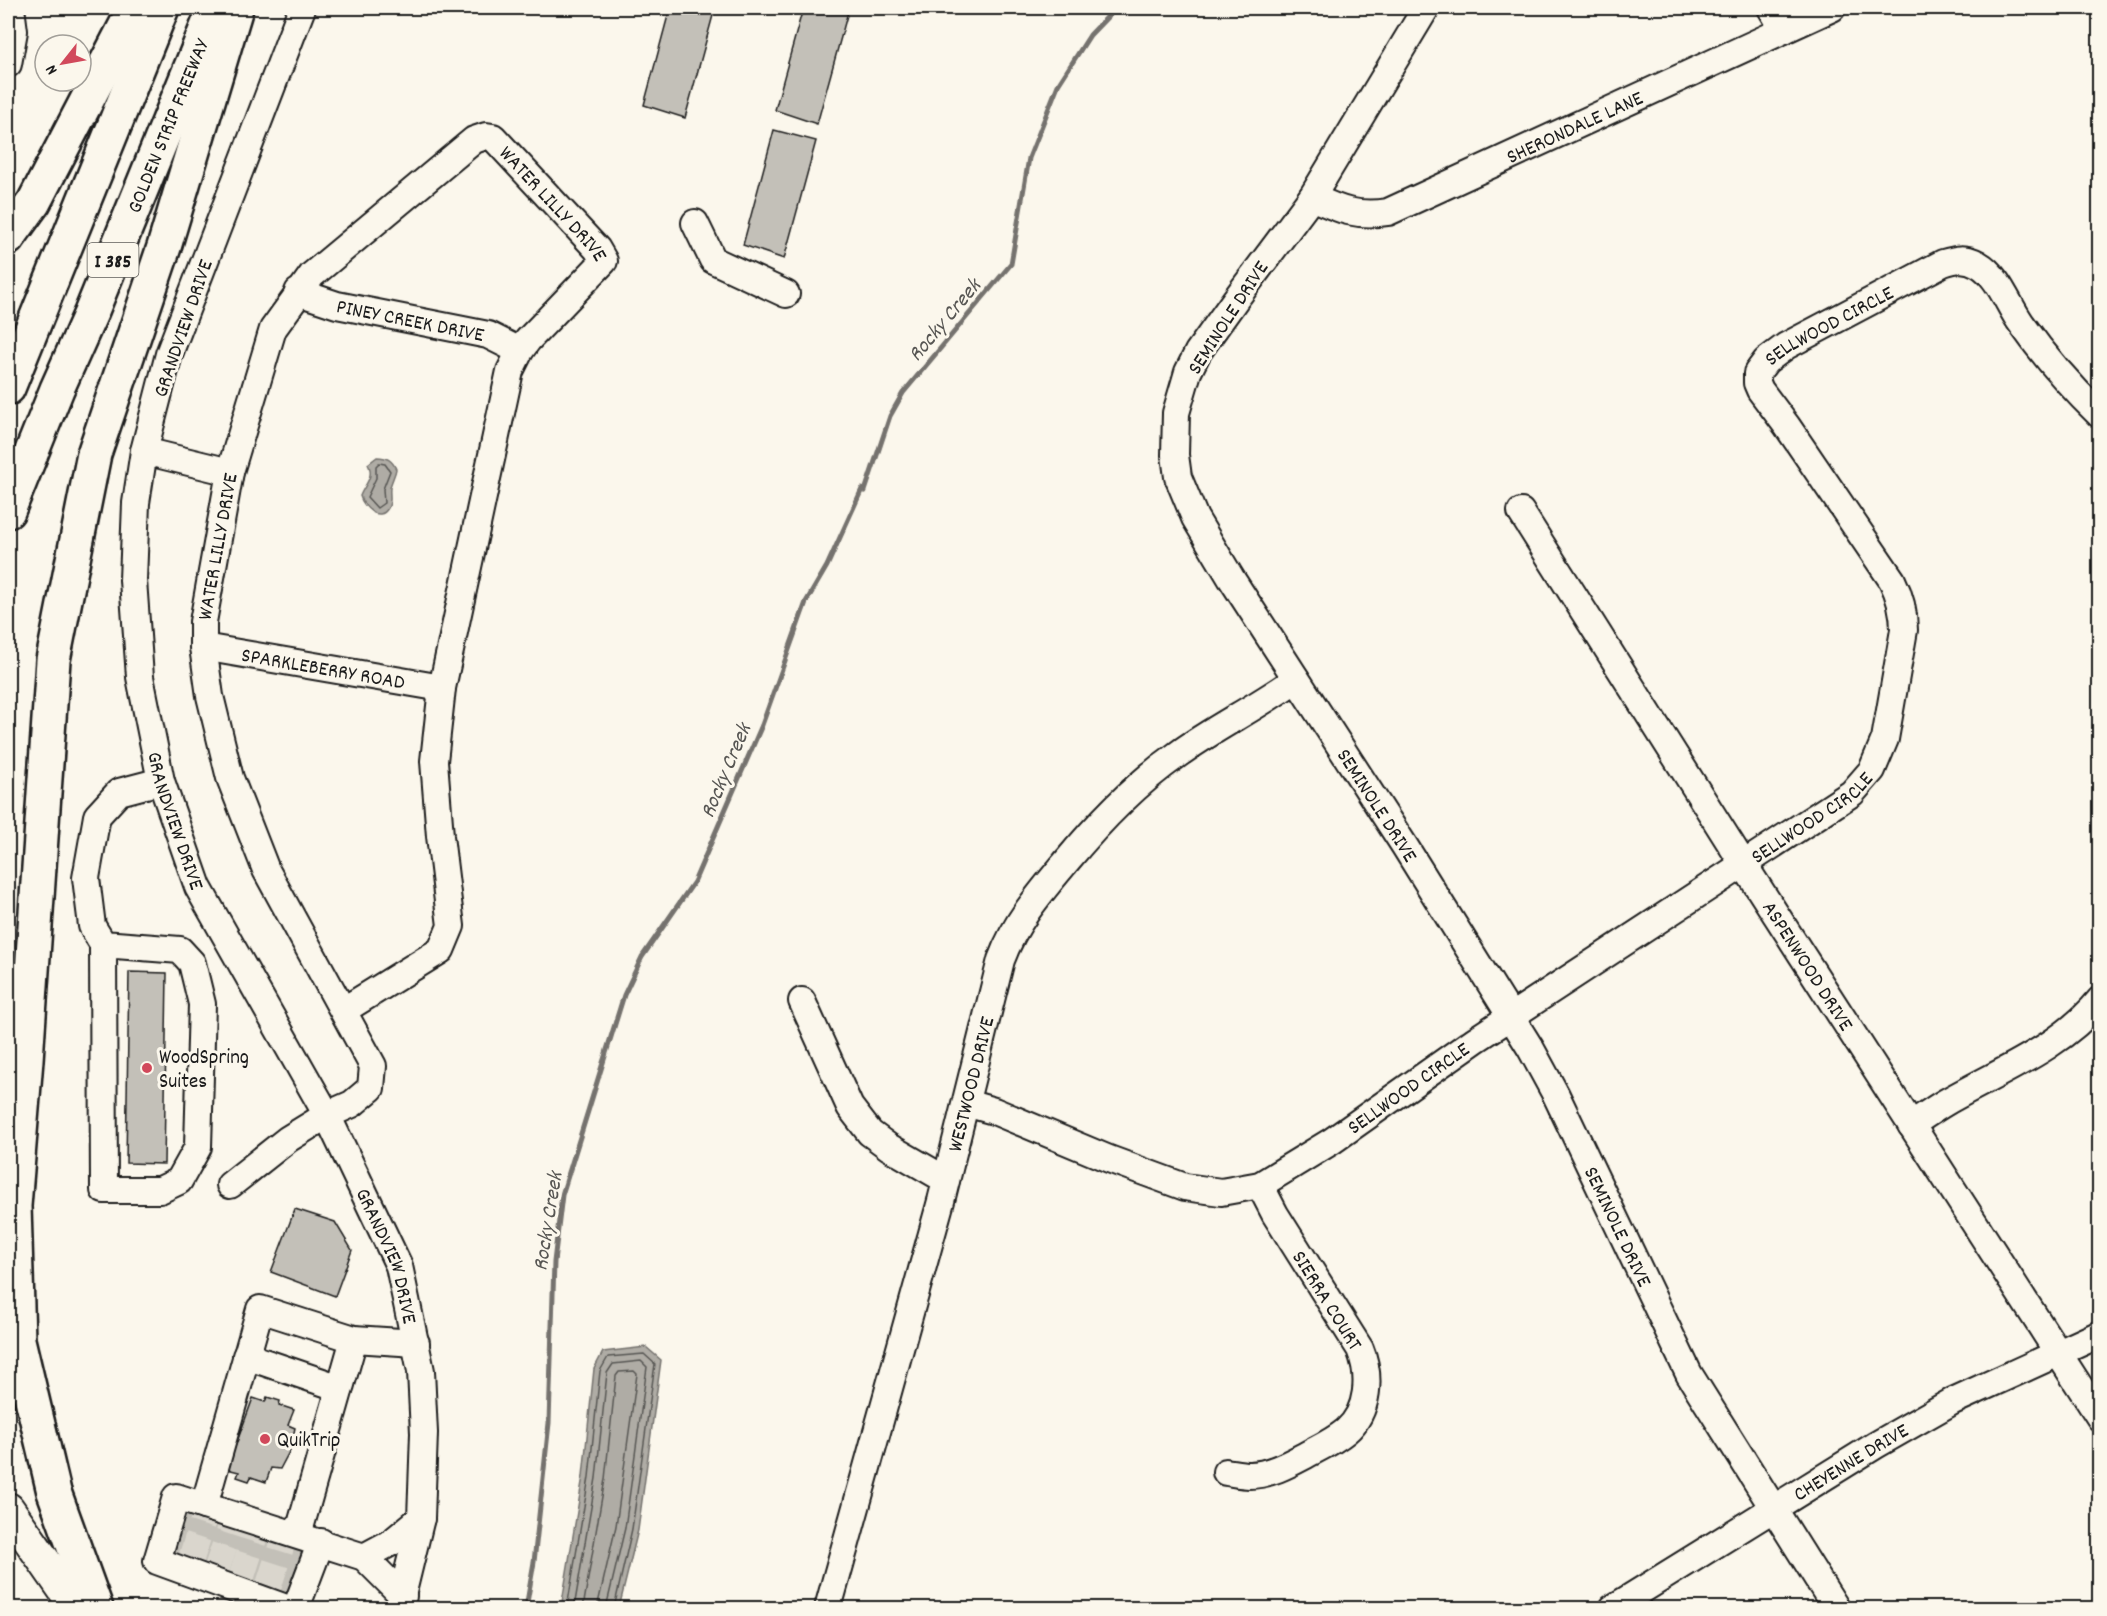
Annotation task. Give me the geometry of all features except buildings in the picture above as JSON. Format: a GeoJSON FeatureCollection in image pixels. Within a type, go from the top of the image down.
{"type":"FeatureCollection","features":[{"type":"Feature","properties":{"kind":"highway"},"geometry":{"type":"LineString","coordinates":[[8,238],[34,202],[135,8]]}},
{"type":"Feature","properties":{"kind":"highway","name":"I 385"},"geometry":{"type":"LineString","coordinates":[[8,388],[162,8]]}},
{"type":"Feature","properties":{"kind":"highway","name":"GOLDEN STRIP FREEWAY"},"geometry":{"type":"LineString","coordinates":[[8,511],[215,8]]}},
{"type":"Feature","properties":{"kind":"highway"},"geometry":{"type":"LineString","coordinates":[[96,1608],[54,1492],[18,1340],[14,1206],[53,660],[94,454],[164,247],[236,8]]}},
{"type":"Feature","properties":{"kind":"main road"},"geometry":{"type":"LineString","coordinates":[[8,1509],[77,1608]]}},
{"type":"Feature","properties":{"kind":"street"},"geometry":{"type":"LineString","coordinates":[[8,64],[14,31],[10,8]]}},
{"type":"Feature","properties":{"kind":"street","name":"GRANDVIEW DRIVE"},"geometry":{"type":"LineString","coordinates":[[302,8],[168,354],[144,451],[136,503],[133,580],[140,677],[161,781],[198,887],[327,1115],[399,1266],[421,1371],[424,1433],[421,1518],[401,1602]]}},
{"type":"Feature","properties":{"kind":"street","name":"SEMINOLE DRIVE"},"geometry":{"type":"LineString","coordinates":[[1426,8],[1312,197],[1198,352],[1181,391],[1174,432],[1178,477],[1195,518],[1231,579],[1511,1017],[1556,1095],[1689,1374],[1836,1608]]}},
{"type":"Feature","properties":{"kind":"street"},"geometry":{"type":"LineString","coordinates":[[1771,8],[1784,30]]}},
{"type":"Feature","properties":{"kind":"street","name":"SHERONDALE LANE"},"geometry":{"type":"LineString","coordinates":[[1312,197],[1357,214],[1388,212],[1832,8]]}},
{"type":"Feature","properties":{"kind":"street","name":"WATER LILLY DRIVE"},"geometry":{"type":"LineString","coordinates":[[327,1115],[352,1104],[371,1088],[373,1066],[266,870],[230,778],[210,696],[203,647],[203,622],[230,472],[273,329],[312,275],[474,140],[486,136],[493,137],[597,249],[604,261],[520,351],[510,371],[442,688],[434,760],[451,926],[441,950],[344,1010]]}},
{"type":"Feature","properties":{"kind":"street"},"geometry":{"type":"LineString","coordinates":[[695,223],[713,260],[786,294]]}},
{"type":"Feature","properties":{"kind":"street","name":"SELLWOOD CIRCLE"},"geometry":{"type":"LineString","coordinates":[[966,1103],[994,1111],[1109,1159],[1185,1187],[1221,1192],[1260,1185],[1332,1141],[1511,1017],[1852,793],[1872,770],[1885,739],[1904,630],[1904,616],[1898,591],[1787,426],[1760,390],[1757,374],[1766,361],[1786,346],[1942,263],[1965,259],[1979,265],[1994,278],[2020,322],[2045,356],[2100,415]]}},
{"type":"Feature","properties":{"kind":"street","name":"PINEY CREEK DRIVE"},"geometry":{"type":"LineString","coordinates":[[298,292],[337,305],[488,335],[520,351]]}},
{"type":"Feature","properties":{"kind":"street"},"geometry":{"type":"LineString","coordinates":[[144,451],[230,472]]}},
{"type":"Feature","properties":{"kind":"street","name":"ASPENWOOD DRIVE"},"geometry":{"type":"LineString","coordinates":[[1521,512],[1744,865],[2100,1418]]}},
{"type":"Feature","properties":{"kind":"street","name":"SPARKLEBERRY ROAD"},"geometry":{"type":"LineString","coordinates":[[203,647],[442,688]]}},
{"type":"Feature","properties":{"kind":"street","name":"WESTWOOD DRIVE"},"geometry":{"type":"LineString","coordinates":[[828,1608],[946,1180],[1001,960],[1015,929],[1034,900],[1100,820],[1140,782],[1179,753],[1273,696],[1296,679]]}},
{"type":"Feature","properties":{"kind":"street"},"geometry":{"type":"LineString","coordinates":[[103,944],[180,951],[192,963],[202,1004],[198,1147],[179,1181],[160,1191],[104,1190],[103,944],[92,926],[86,878],[97,816],[119,792],[161,781]]}},
{"type":"Feature","properties":{"kind":"street"},"geometry":{"type":"LineString","coordinates":[[1911,1125],[1945,1102],[2054,1041],[2089,1013],[2100,1000]]}},
{"type":"Feature","properties":{"kind":"street"},"geometry":{"type":"LineString","coordinates":[[802,1001],[850,1107],[870,1133],[889,1147],[946,1180]]}},
{"type":"Feature","properties":{"kind":"street"},"geometry":{"type":"LineString","coordinates":[[231,1185],[288,1139],[327,1115]]}},
{"type":"Feature","properties":{"kind":"street","name":"SIERRA COURT"},"geometry":{"type":"LineString","coordinates":[[1226,1472],[1249,1475],[1268,1472],[1322,1447],[1346,1431],[1352,1424],[1361,1410],[1367,1389],[1367,1370],[1360,1349],[1275,1214],[1260,1185]]}},
{"type":"Feature","properties":{"kind":"street"},"geometry":{"type":"LineString","coordinates":[[205,1510],[260,1309],[354,1339],[416,1343]]}},
{"type":"Feature","properties":{"kind":"street","name":"CHEYENNE DRIVE"},"geometry":{"type":"LineString","coordinates":[[1613,1608],[1876,1445],[1953,1401],[2100,1334]]}},
{"type":"Feature","properties":{"kind":"street"},"geometry":{"type":"LineString","coordinates":[[296,1608],[297,1538],[354,1339]]}},
{"type":"Feature","properties":{"kind":"street"},"geometry":{"type":"LineString","coordinates":[[246,1356],[340,1388]]}},
{"type":"Feature","properties":{"kind":"street"},"geometry":{"type":"LineString","coordinates":[[272,1599],[188,1567],[157,1561],[176,1497],[257,1529],[364,1557],[401,1602]]}},
{"type":"Feature","properties":{"kind":"street"},"geometry":{"type":"LineString","coordinates":[[364,1557],[392,1542],[421,1518]]}},
{"type":"Feature","properties":{"kind":"water"},"geometry":{"type":"Polygon","coordinates":[[[377,457],[389,460],[396,469],[390,488],[389,506],[380,514],[368,509],[360,496],[370,477],[368,464],[377,457]]]}},
{"type":"Feature","properties":{"kind":"water"},"geometry":{"type":"Polygon","coordinates":[[[646,1347],[661,1360],[638,1530],[619,1608],[561,1608],[583,1476],[594,1369],[603,1352],[646,1347]]]}},
{"type":"Feature","properties":{"kind":"waterway","name":"Rocky Creek"},"geometry":{"type":"LineString","coordinates":[[526,1608],[534,1562],[549,1423],[554,1262],[562,1195],[624,995],[642,957],[694,882],[762,725],[806,602],[827,566],[862,489],[865,491],[890,416],[903,393],[1011,264],[1029,158],[1058,85],[1090,35],[1116,8]]}},
{"type":"Feature","properties":{"kind":"tunnel"},"geometry":{"type":"LineString","coordinates":[[190,1562],[204,1518]]}},
{"type":"Feature","properties":{"kind":"tunnel"},"geometry":{"type":"LineString","coordinates":[[216,1571],[231,1527]]}},
{"type":"Feature","properties":{"kind":"tunnel"},"geometry":{"type":"LineString","coordinates":[[241,1579],[255,1535]]}},
{"type":"Feature","properties":{"kind":"tunnel"},"geometry":{"type":"LineString","coordinates":[[268,1588],[282,1544]]}},
{"type":"Feature","properties":{"kind":"place","name":"WoodSpring Suites"},"geometry":{"type":"Point","coordinates":[147,1068]}},
{"type":"Feature","properties":{"kind":"place","name":"QuikTrip"},"geometry":{"type":"Point","coordinates":[265,1439]}}]}
